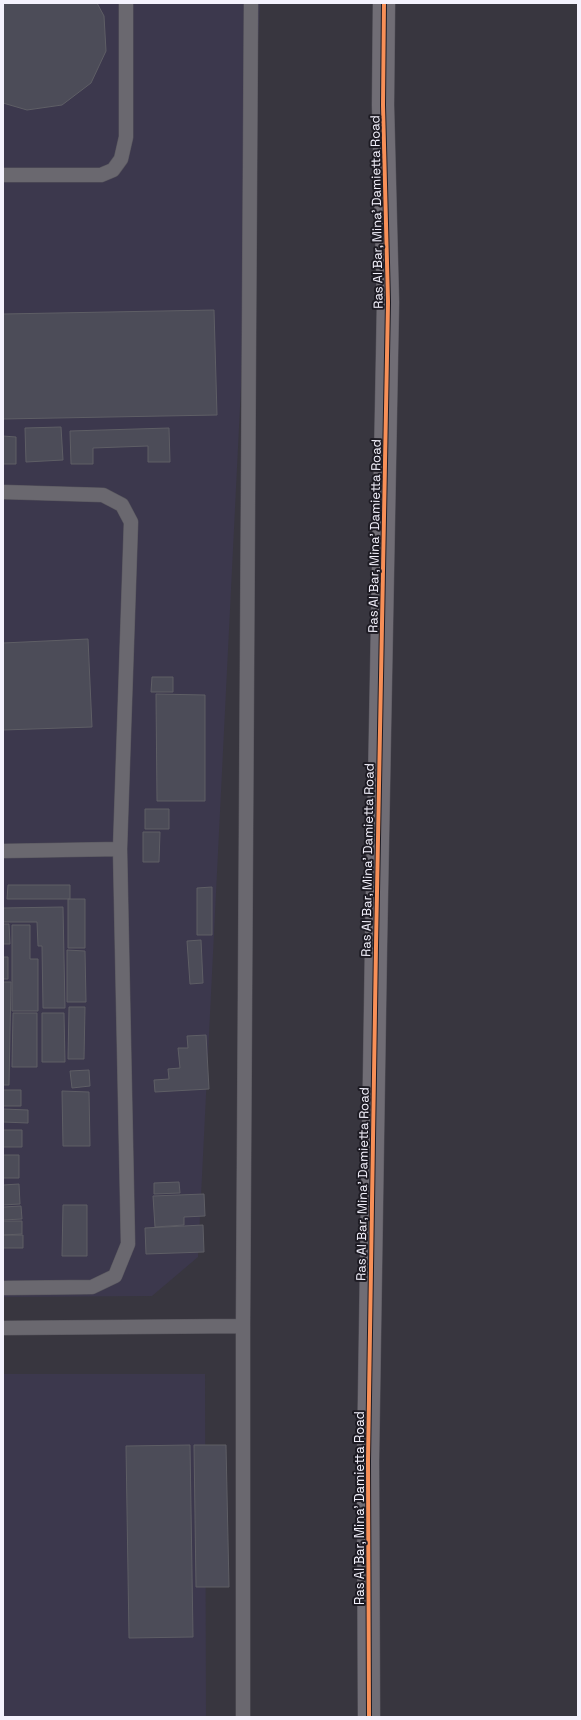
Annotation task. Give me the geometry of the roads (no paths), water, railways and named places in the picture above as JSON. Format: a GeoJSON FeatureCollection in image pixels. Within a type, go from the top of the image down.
{"type":"FeatureCollection","features":[{"type":"Feature","properties":{"kind":"street","name":"Ras Al Bar, Mina' Damietta Road"},"geometry":{"type":"LineString","coordinates":[[369,1717],[368,1453],[388,302],[383,105],[384,3]]}},
{"type":"Feature","properties":{"kind":"lane"},"geometry":{"type":"LineString","coordinates":[[3,175],[102,175],[113,170],[121,160],[126,138],[126,3]]}},
{"type":"Feature","properties":{"kind":"lane"},"geometry":{"type":"LineString","coordinates":[[243,1717],[243,1326],[251,3]]}},
{"type":"Feature","properties":{"kind":"lane"},"geometry":{"type":"LineString","coordinates":[[3,492],[102,495],[122,505],[131,522],[120,849],[128,1244],[115,1276],[92,1287],[3,1288]]}},
{"type":"Feature","properties":{"kind":"lane"},"geometry":{"type":"LineString","coordinates":[[3,851],[120,849]]}},
{"type":"Feature","properties":{"kind":"lane"},"geometry":{"type":"LineString","coordinates":[[3,1328],[243,1326]]}}]}
